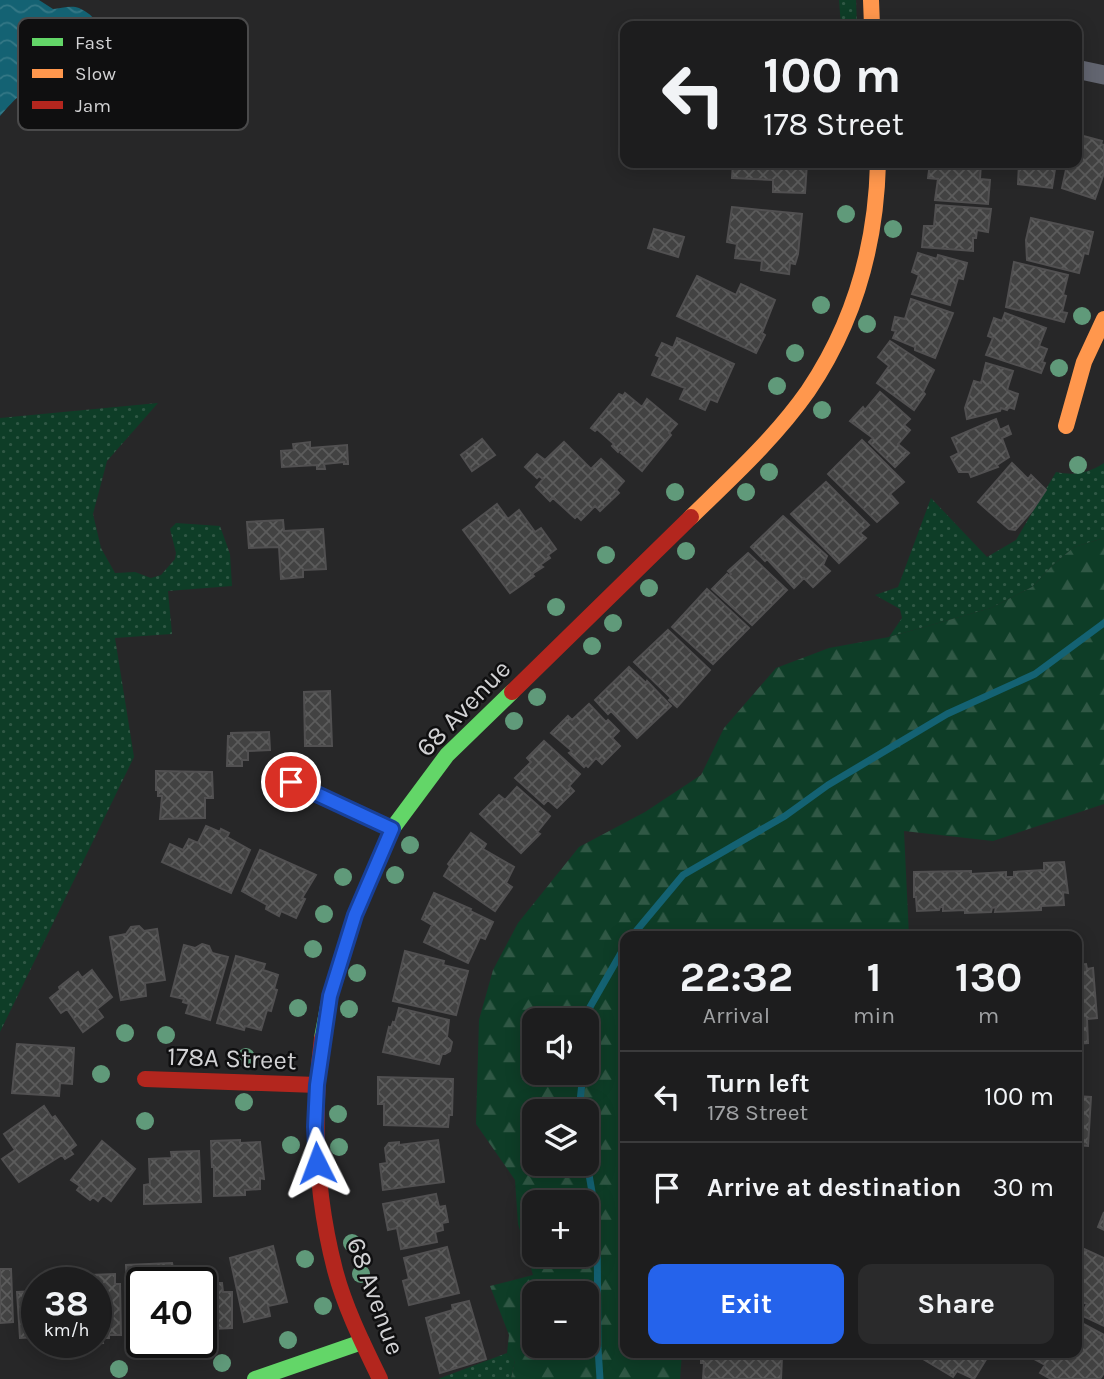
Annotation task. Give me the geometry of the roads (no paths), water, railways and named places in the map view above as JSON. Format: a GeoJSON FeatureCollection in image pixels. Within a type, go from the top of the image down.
{"type":"FeatureCollection","features":[{"type":"Feature","properties":{"kind":"street"},"geometry":{"type":"LineString","coordinates":[[871,0],[872,21]]}},
{"type":"Feature","properties":{"kind":"street"},"geometry":{"type":"LineString","coordinates":[[1082,70],[1104,75]]}},
{"type":"Feature","properties":{"kind":"street","name":"68 Avenue"},"geometry":{"type":"LineString","coordinates":[[380,1379],[362,1342],[336,1273],[317,1163],[315,1127],[317,1085],[330,996],[355,915],[392,829],[447,755],[753,456],[786,420],[809,388],[829,355],[857,290],[872,233],[878,168]]}},
{"type":"Feature","properties":{"kind":"street"},"geometry":{"type":"LineString","coordinates":[[1066,426],[1084,362],[1104,319]]}},
{"type":"Feature","properties":{"kind":"street"},"geometry":{"type":"LineString","coordinates":[[291,782],[392,829]]}},
{"type":"Feature","properties":{"kind":"street","name":"178A Street"},"geometry":{"type":"LineString","coordinates":[[145,1079],[317,1085]]}},
{"type":"Feature","properties":{"kind":"street"},"geometry":{"type":"LineString","coordinates":[[255,1379],[362,1342]]}},
{"type":"Feature","properties":{"kind":"water"},"geometry":{"type":"Polygon","coordinates":[[[0,0],[39,0],[53,9],[76,7],[90,15],[93,18],[18,18],[18,97],[0,116],[0,0]]]}},
{"type":"Feature","properties":{"kind":"waterway"},"geometry":{"type":"LineString","coordinates":[[636,931],[683,875],[785,816],[828,785],[947,714],[1035,674],[1104,623]]}},
{"type":"Feature","properties":{"kind":"waterway"},"geometry":{"type":"LineString","coordinates":[[590,1008],[620,955]]}},
{"type":"Feature","properties":{"kind":"waterway"},"geometry":{"type":"LineString","coordinates":[[580,1099],[582,1085]]}},
{"type":"Feature","properties":{"kind":"waterway"},"geometry":{"type":"LineString","coordinates":[[589,1176],[597,1221],[600,1379]]}}]}
